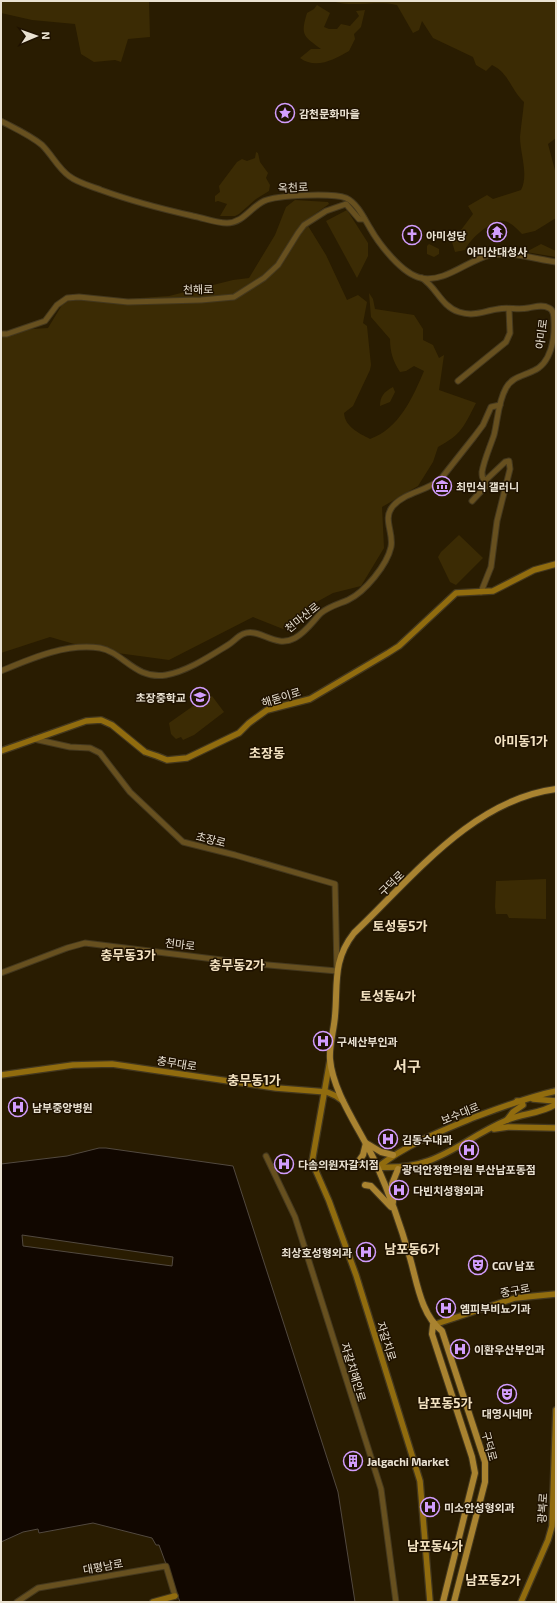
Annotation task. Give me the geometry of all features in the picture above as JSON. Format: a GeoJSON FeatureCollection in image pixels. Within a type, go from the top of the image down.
{"type":"FeatureCollection","features":[{"type":"Feature","properties":{"kind":"main road","name":"해돋이로"},"geometry":{"type":"LineString","coordinates":[[1,751],[86,721],[101,720],[112,725],[146,752],[167,760],[187,758],[239,733],[249,723],[267,710],[310,699],[388,653],[399,646],[456,593],[493,591],[534,570],[556,564]]}},
{"type":"Feature","properties":{"kind":"main road","name":"구덕로"},"geometry":{"type":"LineString","coordinates":[[443,1602],[475,1473],[472,1457],[432,1334],[433,1325],[419,1291],[410,1257],[394,1210],[378,1167],[336,1082],[330,1058],[335,1016],[337,971],[344,946],[354,933],[453,838],[490,811],[528,795],[556,789]]}},
{"type":"Feature","properties":{"kind":"main road"},"geometry":{"type":"LineString","coordinates":[[300,1091],[320,1086],[324,1080],[330,1058]]}},
{"type":"Feature","properties":{"kind":"main road","name":"자갈치로"},"geometry":{"type":"LineString","coordinates":[[330,1058],[312,1162],[330,1201],[356,1275],[420,1481],[430,1602]]}},
{"type":"Feature","properties":{"kind":"main road","name":"충무대로"},"geometry":{"type":"LineString","coordinates":[[1,1075],[73,1065],[107,1064],[300,1091],[324,1092],[336,1096],[346,1104]]}},
{"type":"Feature","properties":{"kind":"main road"},"geometry":{"type":"LineString","coordinates":[[525,1099],[556,1088]]}},
{"type":"Feature","properties":{"kind":"main road","name":"보수대로"},"geometry":{"type":"LineString","coordinates":[[378,1167],[393,1155],[416,1142],[450,1127],[517,1101],[556,1091]]}},
{"type":"Feature","properties":{"kind":"main road"},"geometry":{"type":"LineString","coordinates":[[525,1099],[542,1098],[556,1103]]}},
{"type":"Feature","properties":{"kind":"main road"},"geometry":{"type":"LineString","coordinates":[[507,1120],[513,1112],[523,1105],[522,1102],[517,1101]]}},
{"type":"Feature","properties":{"kind":"main road"},"geometry":{"type":"LineString","coordinates":[[378,1167],[398,1169],[427,1163],[459,1148],[507,1120],[540,1112],[556,1103]]}},
{"type":"Feature","properties":{"kind":"main road"},"geometry":{"type":"LineString","coordinates":[[488,1130],[508,1127],[556,1128]]}},
{"type":"Feature","properties":{"kind":"main road"},"geometry":{"type":"LineString","coordinates":[[356,1165],[363,1154],[366,1143],[380,1152],[393,1155]]}},
{"type":"Feature","properties":{"kind":"main road"},"geometry":{"type":"LineString","coordinates":[[394,1210],[392,1184],[398,1169]]}},
{"type":"Feature","properties":{"kind":"main road"},"geometry":{"type":"LineString","coordinates":[[365,1185],[371,1186],[394,1210]]}},
{"type":"Feature","properties":{"kind":"main road","name":"중구로"},"geometry":{"type":"LineString","coordinates":[[433,1325],[515,1298],[556,1294]]}},
{"type":"Feature","properties":{"kind":"main road","name":"구덕로"},"geometry":{"type":"LineString","coordinates":[[433,1325],[442,1331],[478,1437],[486,1471],[485,1482],[454,1602]]}},
{"type":"Feature","properties":{"kind":"main road","name":"광복로"},"geometry":{"type":"LineString","coordinates":[[521,1602],[548,1540],[552,1526],[556,1410]]}},
{"type":"Feature","properties":{"kind":"main road"},"geometry":{"type":"LineString","coordinates":[[154,1602],[175,1596]]}},
{"type":"Feature","properties":{"kind":"street","name":"옥천로"},"geometry":{"type":"LineString","coordinates":[[1,120],[40,144],[70,177],[105,192],[146,205],[213,221],[227,223],[237,221],[259,204],[271,198],[292,196],[346,198],[354,203],[392,256],[407,270],[421,278]]}},
{"type":"Feature","properties":{"kind":"street","name":"천해로"},"geometry":{"type":"LineString","coordinates":[[1,334],[7,334],[45,321],[57,305],[67,298],[79,296],[128,302],[201,300],[234,297],[264,278],[278,265],[304,225],[326,211],[346,204],[359,219],[364,219]]}},
{"type":"Feature","properties":{"kind":"street"},"geometry":{"type":"LineString","coordinates":[[421,278],[438,276],[480,258],[496,254],[521,256],[556,262]]}},
{"type":"Feature","properties":{"kind":"street"},"geometry":{"type":"LineString","coordinates":[[434,290],[434,284],[438,276]]}},
{"type":"Feature","properties":{"kind":"street","name":"아미로"},"geometry":{"type":"LineString","coordinates":[[421,278],[434,290],[449,308],[463,313],[473,314],[499,308],[510,310],[538,306],[548,308],[553,312],[554,324],[550,352],[546,361],[542,366],[533,371],[513,379],[505,389],[483,470],[482,475],[485,481],[485,487],[472,501]]}},
{"type":"Feature","properties":{"kind":"street"},"geometry":{"type":"LineString","coordinates":[[458,380],[506,342],[510,333],[510,310]]}},
{"type":"Feature","properties":{"kind":"street","name":"천마산로"},"geometry":{"type":"LineString","coordinates":[[1,671],[49,652],[101,648],[134,668],[151,675],[166,675],[210,656],[242,634],[257,634],[276,641],[286,642],[296,638],[321,613],[334,604],[355,596],[371,582],[391,548],[391,536],[388,522],[389,513],[393,506],[398,501],[440,480],[483,425],[491,407],[500,405]]}},
{"type":"Feature","properties":{"kind":"street","name":"아미로"},"geometry":{"type":"LineString","coordinates":[[480,592],[491,567],[497,521],[510,469],[509,461],[503,462],[485,481]]}},
{"type":"Feature","properties":{"kind":"street","name":"초장로"},"geometry":{"type":"LineString","coordinates":[[33,739],[70,747],[90,748],[100,754],[130,792],[183,842],[235,855],[335,884],[337,971]]}},
{"type":"Feature","properties":{"kind":"street","name":"천마로"},"geometry":{"type":"LineString","coordinates":[[1,973],[66,948],[86,943],[246,963],[337,971]]}},
{"type":"Feature","properties":{"kind":"street","name":"자갈치해안로"},"geometry":{"type":"LineString","coordinates":[[266,1156],[295,1217],[381,1489],[396,1602]]}},
{"type":"Feature","properties":{"kind":"street"},"geometry":{"type":"LineString","coordinates":[[552,1526],[556,1521]]}},
{"type":"Feature","properties":{"kind":"street","name":"대평남로"},"geometry":{"type":"LineString","coordinates":[[17,1602],[38,1588],[166,1566],[175,1596]]}},
{"type":"Feature","properties":{"kind":"shaded area"},"geometry":{"type":"Polygon","coordinates":[[[1,1],[149,1],[150,37],[128,39],[121,62],[115,60],[94,62],[81,54],[75,24],[32,20],[1,13],[1,1]]]}},
{"type":"Feature","properties":{"kind":"shaded area"},"geometry":{"type":"Polygon","coordinates":[[[332,1],[556,1],[556,138],[548,144],[556,174],[556,218],[535,231],[522,234],[509,223],[499,221],[488,226],[476,235],[465,250],[455,252],[452,242],[473,214],[468,206],[487,195],[493,199],[521,190],[524,171],[520,137],[524,102],[498,68],[492,65],[486,71],[476,65],[473,57],[433,38],[422,21],[419,30],[413,33],[397,5],[381,3],[348,4],[332,1]]]}},
{"type":"Feature","properties":{"kind":"shaded area"},"geometry":{"type":"Polygon","coordinates":[[[317,5],[330,13],[324,27],[329,29],[337,29],[341,24],[350,26],[359,16],[356,11],[365,10],[361,27],[354,34],[355,39],[349,51],[332,60],[312,63],[300,58],[311,49],[321,49],[307,38],[304,31],[307,13],[314,9],[317,5]]]}},
{"type":"Feature","properties":{"kind":"shaded area"},"geometry":{"type":"Polygon","coordinates":[[[256,152],[258,153],[260,162],[268,173],[266,178],[270,185],[269,191],[256,199],[239,214],[235,216],[220,216],[227,204],[218,201],[215,202],[215,196],[220,192],[219,186],[237,162],[242,159],[247,161],[255,158],[256,152]]]}},
{"type":"Feature","properties":{"kind":"shaded area"},"geometry":{"type":"Polygon","coordinates":[[[295,200],[328,202],[329,204],[305,221],[326,255],[347,300],[358,295],[367,302],[363,323],[367,326],[371,365],[353,406],[344,413],[350,426],[357,432],[370,439],[389,428],[404,411],[424,371],[414,366],[406,371],[400,372],[392,356],[390,339],[371,317],[369,293],[373,299],[375,309],[414,315],[423,329],[423,340],[433,345],[439,358],[444,355],[439,390],[476,403],[462,429],[438,447],[433,462],[418,486],[382,507],[384,548],[361,586],[333,593],[313,604],[283,629],[253,617],[169,660],[95,650],[50,637],[1,653],[1,331],[48,328],[62,305],[70,300],[80,299],[95,301],[169,296],[233,280],[249,278],[275,235],[286,207],[295,200]]]}},
{"type":"Feature","properties":{"kind":"shaded area"},"geometry":{"type":"Polygon","coordinates":[[[347,210],[368,243],[368,256],[357,278],[326,221],[347,210]]]}},
{"type":"Feature","properties":{"kind":"shaded area"},"geometry":{"type":"Polygon","coordinates":[[[429,244],[439,249],[439,254],[434,257],[427,254],[427,246],[429,244]]]}},
{"type":"Feature","properties":{"kind":"shaded area"},"geometry":{"type":"Polygon","coordinates":[[[541,244],[556,251],[556,257],[526,252],[541,244]]]}},
{"type":"Feature","properties":{"kind":"shaded area"},"geometry":{"type":"Polygon","coordinates":[[[393,387],[395,392],[390,402],[380,406],[383,395],[393,387]]]}},
{"type":"Feature","properties":{"kind":"shaded area"},"geometry":{"type":"Polygon","coordinates":[[[459,535],[483,558],[456,585],[450,582],[438,557],[441,552],[459,535]]]}},
{"type":"Feature","properties":{"kind":"shaded area"},"geometry":{"type":"Polygon","coordinates":[[[212,696],[224,712],[194,735],[183,740],[181,737],[176,739],[171,734],[169,723],[196,704],[199,706],[212,696]]]}},
{"type":"Feature","properties":{"kind":"shaded area"},"geometry":{"type":"Polygon","coordinates":[[[546,879],[546,919],[509,918],[507,914],[496,914],[496,881],[546,879]]]}},
{"type":"Feature","properties":{"kind":"shaded area"},"geometry":{"type":"Polygon","coordinates":[[[99,1148],[106,1148],[233,1166],[338,1492],[355,1602],[180,1602],[159,1545],[156,1545],[152,1538],[93,1523],[39,1533],[38,1529],[23,1532],[1,1542],[1,1164],[67,1156],[99,1148]],[[22,1235],[23,1246],[172,1266],[173,1257],[22,1235]]]}},
{"type":"Feature","properties":{"kind":"place","name":"감천문화마을"},"geometry":{"type":"Point","coordinates":[285,113]}},
{"type":"Feature","properties":{"kind":"place","name":"아미산대성사"},"geometry":{"type":"Point","coordinates":[497,232]}},
{"type":"Feature","properties":{"kind":"place","name":"아미성당"},"geometry":{"type":"Point","coordinates":[412,235]}},
{"type":"Feature","properties":{"kind":"place","name":"최민식 갤러니"},"geometry":{"type":"Point","coordinates":[442,486]}},
{"type":"Feature","properties":{"kind":"place","name":"초장중학교"},"geometry":{"type":"Point","coordinates":[200,697]}},
{"type":"Feature","properties":{"kind":"place","name":"구세산부인과"},"geometry":{"type":"Point","coordinates":[323,1041]}},
{"type":"Feature","properties":{"kind":"place","name":"남부중앙병원"},"geometry":{"type":"Point","coordinates":[18,1107]}},
{"type":"Feature","properties":{"kind":"place","name":"김동수내과"},"geometry":{"type":"Point","coordinates":[388,1139]}},
{"type":"Feature","properties":{"kind":"place","name":"광덕안정한의원 부산남포동점"},"geometry":{"type":"Point","coordinates":[469,1150]}},
{"type":"Feature","properties":{"kind":"place","name":"다솜의원자갈치점"},"geometry":{"type":"Point","coordinates":[284,1164]}},
{"type":"Feature","properties":{"kind":"place","name":"다빈치성형외과"},"geometry":{"type":"Point","coordinates":[399,1190]}},
{"type":"Feature","properties":{"kind":"place","name":"최상호성형외과"},"geometry":{"type":"Point","coordinates":[366,1252]}},
{"type":"Feature","properties":{"kind":"place","name":"CGV 남포"},"geometry":{"type":"Point","coordinates":[478,1265]}},
{"type":"Feature","properties":{"kind":"place","name":"엠피부비뇨기과"},"geometry":{"type":"Point","coordinates":[446,1308]}},
{"type":"Feature","properties":{"kind":"place","name":"이환우산부인과"},"geometry":{"type":"Point","coordinates":[460,1349]}},
{"type":"Feature","properties":{"kind":"place","name":"대영시네마"},"geometry":{"type":"Point","coordinates":[507,1394]}},
{"type":"Feature","properties":{"kind":"place","name":"Jalgachi Market"},"geometry":{"type":"Point","coordinates":[353,1461]}},
{"type":"Feature","properties":{"kind":"place","name":"미소안성형외과"},"geometry":{"type":"Point","coordinates":[430,1507]}},
{"type":"Feature","properties":{"kind":"district","name":"아미동1가"},"geometry":{"type":"Point","coordinates":[521,741]}},
{"type":"Feature","properties":{"kind":"district","name":"초장동"},"geometry":{"type":"Point","coordinates":[267,753]}},
{"type":"Feature","properties":{"kind":"district","name":"토성동5가"},"geometry":{"type":"Point","coordinates":[400,926]}},
{"type":"Feature","properties":{"kind":"district","name":"충무동3가"},"geometry":{"type":"Point","coordinates":[128,955]}},
{"type":"Feature","properties":{"kind":"district","name":"충무동2가"},"geometry":{"type":"Point","coordinates":[237,965]}},
{"type":"Feature","properties":{"kind":"district","name":"토성동4가"},"geometry":{"type":"Point","coordinates":[388,996]}},
{"type":"Feature","properties":{"kind":"district","name":"서구"},"geometry":{"type":"Point","coordinates":[407,1066]}},
{"type":"Feature","properties":{"kind":"district","name":"충무동1가"},"geometry":{"type":"Point","coordinates":[254,1080]}},
{"type":"Feature","properties":{"kind":"district","name":"남포동6가"},"geometry":{"type":"Point","coordinates":[412,1249]}},
{"type":"Feature","properties":{"kind":"district","name":"남포동5가"},"geometry":{"type":"Point","coordinates":[445,1403]}},
{"type":"Feature","properties":{"kind":"district","name":"남포동4가"},"geometry":{"type":"Point","coordinates":[435,1546]}},
{"type":"Feature","properties":{"kind":"district","name":"남포동2가"},"geometry":{"type":"Point","coordinates":[493,1580]}}]}
